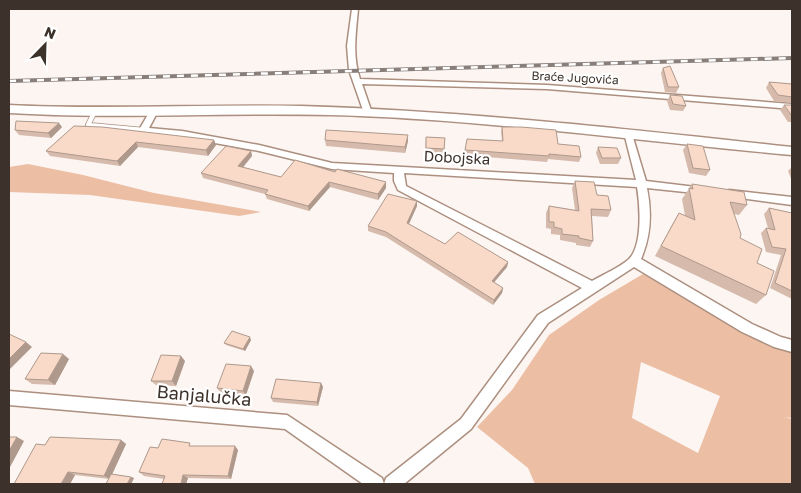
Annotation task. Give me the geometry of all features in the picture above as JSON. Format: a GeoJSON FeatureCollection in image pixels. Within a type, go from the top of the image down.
{"type":"FeatureCollection","features":[{"type":"Feature","properties":{"kind":"main road"},"geometry":{"type":"LineString","coordinates":[[9,109],[94,113],[298,110],[368,113],[628,132],[792,151]]}},
{"type":"Feature","properties":{"kind":"street"},"geometry":{"type":"LineString","coordinates":[[355,9],[351,46],[357,81],[368,113]]}},
{"type":"Feature","properties":{"kind":"street","name":"Braće Jugovića"},"geometry":{"type":"LineString","coordinates":[[357,81],[547,87],[792,107]]}},
{"type":"Feature","properties":{"kind":"street"},"geometry":{"type":"LineString","coordinates":[[143,130],[153,113]]}},
{"type":"Feature","properties":{"kind":"street","name":"Dobojska"},"geometry":{"type":"LineString","coordinates":[[143,130],[250,146],[332,166],[642,184],[792,201]]}},
{"type":"Feature","properties":{"kind":"street"},"geometry":{"type":"LineString","coordinates":[[392,484],[466,424],[543,319],[634,261],[642,247],[646,209],[642,184],[628,132]]}},
{"type":"Feature","properties":{"kind":"street"},"geometry":{"type":"LineString","coordinates":[[399,169],[399,181],[402,188],[592,287]]}},
{"type":"Feature","properties":{"kind":"street"},"geometry":{"type":"LineString","coordinates":[[634,261],[747,328],[779,343],[792,346]]}},
{"type":"Feature","properties":{"kind":"street","name":"Banjalučka"},"geometry":{"type":"LineString","coordinates":[[9,398],[288,422],[376,484]]}},
{"type":"Feature","properties":{"kind":"lane"},"geometry":{"type":"LineString","coordinates":[[94,113],[88,125],[143,130]]}},
{"type":"Feature","properties":{"kind":"shaded area"},"geometry":{"type":"Polygon","coordinates":[[[28,164],[83,175],[154,193],[261,212],[239,216],[90,195],[9,192],[9,167],[28,164]]]}},
{"type":"Feature","properties":{"kind":"shaded area"},"geometry":{"type":"Polygon","coordinates":[[[643,274],[751,335],[792,351],[792,418],[784,417],[792,419],[792,484],[535,484],[528,468],[477,427],[512,390],[549,335],[599,300],[643,274]],[[641,362],[632,418],[698,453],[720,396],[641,362]]]}},
{"type":"Feature","properties":{"kind":"building"},"geometry":{"type":"Polygon","coordinates":[[[670,66],[679,87],[668,87],[663,68],[670,66]]]}},
{"type":"Feature","properties":{"kind":"building"},"geometry":{"type":"Polygon","coordinates":[[[769,82],[792,84],[792,97],[778,95],[769,82]]]}},
{"type":"Feature","properties":{"kind":"building"},"geometry":{"type":"Polygon","coordinates":[[[670,95],[682,96],[686,106],[673,104],[670,95]]]}},
{"type":"Feature","properties":{"kind":"building"},"geometry":{"type":"Polygon","coordinates":[[[784,105],[792,105],[792,116],[784,105]]]}},
{"type":"Feature","properties":{"kind":"building"},"geometry":{"type":"Polygon","coordinates":[[[16,121],[59,123],[48,133],[15,130],[16,121]]]}},
{"type":"Feature","properties":{"kind":"building"},"geometry":{"type":"Polygon","coordinates":[[[74,126],[102,127],[214,140],[206,150],[136,142],[117,161],[46,151],[74,126]]]}},
{"type":"Feature","properties":{"kind":"building"},"geometry":{"type":"Polygon","coordinates":[[[502,127],[556,130],[558,144],[579,146],[581,157],[465,150],[467,139],[503,141],[502,127]]]}},
{"type":"Feature","properties":{"kind":"building"},"geometry":{"type":"Polygon","coordinates":[[[326,130],[408,135],[405,147],[325,140],[326,130]]]}},
{"type":"Feature","properties":{"kind":"building"},"geometry":{"type":"Polygon","coordinates":[[[426,137],[445,138],[444,149],[426,148],[426,137]]]}},
{"type":"Feature","properties":{"kind":"building"},"geometry":{"type":"Polygon","coordinates":[[[687,144],[703,146],[710,170],[693,168],[687,144]]]}},
{"type":"Feature","properties":{"kind":"building"},"geometry":{"type":"Polygon","coordinates":[[[226,146],[251,151],[238,166],[281,177],[295,160],[335,172],[337,169],[386,182],[378,194],[329,182],[308,206],[265,194],[268,190],[201,173],[226,146]]]}},
{"type":"Feature","properties":{"kind":"building"},"geometry":{"type":"Polygon","coordinates":[[[598,147],[617,148],[621,158],[602,158],[598,147]]]}},
{"type":"Feature","properties":{"kind":"building"},"geometry":{"type":"Polygon","coordinates":[[[575,181],[594,182],[597,195],[608,196],[611,210],[591,209],[593,241],[579,238],[579,236],[562,234],[562,229],[554,227],[554,222],[549,222],[549,206],[579,211],[575,181]]]}},
{"type":"Feature","properties":{"kind":"building"},"geometry":{"type":"Polygon","coordinates":[[[692,184],[744,192],[747,205],[730,202],[741,234],[740,238],[762,249],[757,263],[774,271],[766,295],[661,246],[679,213],[695,220],[689,188],[693,189],[692,184]]]}},
{"type":"Feature","properties":{"kind":"building"},"geometry":{"type":"Polygon","coordinates":[[[388,194],[417,201],[407,223],[445,244],[458,232],[508,262],[492,281],[503,288],[494,300],[386,232],[368,226],[388,194]]]}},
{"type":"Feature","properties":{"kind":"building"},"geometry":{"type":"Polygon","coordinates":[[[769,208],[792,213],[792,291],[775,283],[786,249],[772,247],[766,228],[775,230],[769,208]]]}},
{"type":"Feature","properties":{"kind":"building"},"geometry":{"type":"Polygon","coordinates":[[[232,331],[250,337],[243,349],[224,343],[232,331]]]}},
{"type":"Feature","properties":{"kind":"building"},"geometry":{"type":"Polygon","coordinates":[[[9,334],[26,342],[9,359],[9,334]]]}},
{"type":"Feature","properties":{"kind":"building"},"geometry":{"type":"Polygon","coordinates":[[[41,353],[63,354],[48,380],[25,379],[41,353]]]}},
{"type":"Feature","properties":{"kind":"building"},"geometry":{"type":"Polygon","coordinates":[[[161,355],[181,356],[172,381],[151,381],[161,355]]]}},
{"type":"Feature","properties":{"kind":"building"},"geometry":{"type":"Polygon","coordinates":[[[226,364],[251,366],[243,391],[217,388],[226,364]]]}},
{"type":"Feature","properties":{"kind":"building"},"geometry":{"type":"Polygon","coordinates":[[[276,379],[321,383],[317,402],[271,398],[276,379]]]}},
{"type":"Feature","properties":{"kind":"building"},"geometry":{"type":"Polygon","coordinates":[[[9,437],[17,437],[9,451],[9,437]]]}},
{"type":"Feature","properties":{"kind":"building"},"geometry":{"type":"Polygon","coordinates":[[[50,437],[121,440],[104,476],[68,472],[61,484],[14,484],[36,444],[45,445],[50,437]]]}},
{"type":"Feature","properties":{"kind":"building"},"geometry":{"type":"Polygon","coordinates":[[[162,439],[190,443],[189,446],[235,446],[228,476],[183,475],[181,484],[162,484],[165,476],[139,472],[150,447],[158,448],[162,439]]]}},
{"type":"Feature","properties":{"kind":"building"},"geometry":{"type":"Polygon","coordinates":[[[111,474],[131,477],[127,484],[106,484],[111,474]]]}},
{"type":"Feature","properties":{"kind":"railway"},"geometry":{"type":"LineString","coordinates":[[9,81],[792,58]]}}]}
